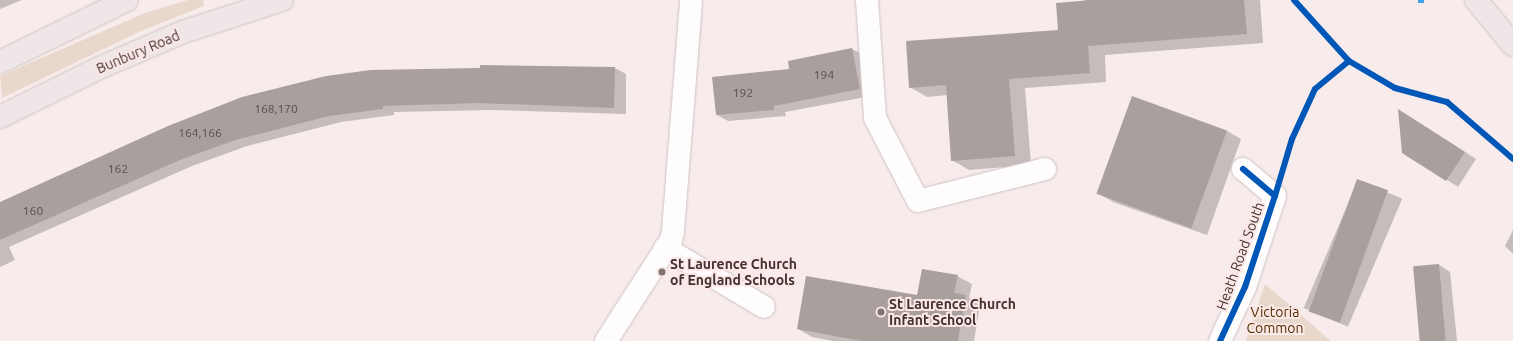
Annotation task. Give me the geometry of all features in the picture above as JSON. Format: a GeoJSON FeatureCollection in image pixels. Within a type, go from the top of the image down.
{"type":"FeatureCollection","features":[{"type":"Feature","properties":{"kind":"main road"},"geometry":{"type":"LineString","coordinates":[[0,62],[127,0]]}},
{"type":"Feature","properties":{"kind":"main road","name":"Bunbury Road"},"geometry":{"type":"LineString","coordinates":[[0,117],[99,68],[183,32],[282,0]]}},
{"type":"Feature","properties":{"kind":"main road"},"geometry":{"type":"LineString","coordinates":[[1476,0],[1513,45]]}},
{"type":"Feature","properties":{"kind":"street"},"geometry":{"type":"LineString","coordinates":[[606,341],[666,248],[673,231],[691,0]]}},
{"type":"Feature","properties":{"kind":"street"},"geometry":{"type":"LineString","coordinates":[[867,0],[875,118],[918,201],[1045,169]]}},
{"type":"Feature","properties":{"kind":"street","name":"Heath Road South"},"geometry":{"type":"LineString","coordinates":[[1220,341],[1245,287],[1275,196],[1243,169]]}},
{"type":"Feature","properties":{"kind":"street"},"geometry":{"type":"LineString","coordinates":[[666,248],[764,307]]}},
{"type":"Feature","properties":{"kind":"green space"},"geometry":{"type":"Polygon","coordinates":[[[188,0],[203,0],[204,6],[141,31],[2,98],[0,76],[145,13],[188,0]]]}},
{"type":"Feature","properties":{"kind":"green space","name":"Victoria Common"},"geometry":{"type":"Polygon","coordinates":[[[1265,284],[1331,341],[1246,341],[1265,284]]]}},
{"type":"Feature","properties":{"kind":"building"},"geometry":{"type":"Polygon","coordinates":[[[1093,0],[1244,0],[1247,34],[1088,46],[1090,73],[1009,79],[1015,156],[951,161],[946,85],[909,88],[906,41],[1058,30],[1056,3],[1093,0]]]}},
{"type":"Feature","properties":{"kind":"building"},"geometry":{"type":"Polygon","coordinates":[[[852,48],[860,89],[774,106],[774,110],[716,115],[712,77],[789,69],[788,61],[852,48]]]}},
{"type":"Feature","properties":{"kind":"building"},"geometry":{"type":"Polygon","coordinates":[[[480,65],[615,67],[614,108],[479,103],[383,106],[383,109],[329,116],[235,140],[180,160],[0,240],[0,202],[168,126],[242,97],[326,76],[371,70],[480,68],[480,65]]]}},
{"type":"Feature","properties":{"kind":"building"},"geometry":{"type":"Polygon","coordinates":[[[1132,96],[1227,131],[1191,228],[1096,194],[1132,96]]]}},
{"type":"Feature","properties":{"kind":"building"},"geometry":{"type":"Polygon","coordinates":[[[1398,109],[1465,152],[1446,181],[1402,153],[1398,109]]]}},
{"type":"Feature","properties":{"kind":"building"},"geometry":{"type":"Polygon","coordinates":[[[1357,179],[1388,190],[1340,323],[1309,311],[1357,179]]]}},
{"type":"Feature","properties":{"kind":"building"},"geometry":{"type":"Polygon","coordinates":[[[1439,264],[1446,341],[1420,341],[1413,266],[1439,264]]]}},
{"type":"Feature","properties":{"kind":"building","name":"St Laurence Church Infant School"},"geometry":{"type":"Polygon","coordinates":[[[922,269],[958,275],[954,293],[966,295],[958,341],[861,341],[797,329],[806,276],[917,295],[922,269]]]}},
{"type":"Feature","properties":{"kind":"marked path"},"geometry":{"type":"LineString","coordinates":[[1418,0],[1424,0]]}},
{"type":"Feature","properties":{"kind":"cycle path"},"geometry":{"type":"LineString","coordinates":[[1294,0],[1349,61],[1395,88],[1447,102],[1513,159]]}},
{"type":"Feature","properties":{"kind":"cycle path"},"geometry":{"type":"LineString","coordinates":[[1275,196],[1292,139],[1315,89],[1349,61]]}},
{"type":"Feature","properties":{"kind":"cycle path"},"geometry":{"type":"LineString","coordinates":[[1220,341],[1245,287],[1275,196],[1243,169]]}},
{"type":"Feature","properties":{"kind":"place","name":"St Laurence Church of England Schools"},"geometry":{"type":"Point","coordinates":[662,272]}},
{"type":"Feature","properties":{"kind":"place","name":"St Laurence Church Infant School"},"geometry":{"type":"Point","coordinates":[881,312]}}]}
